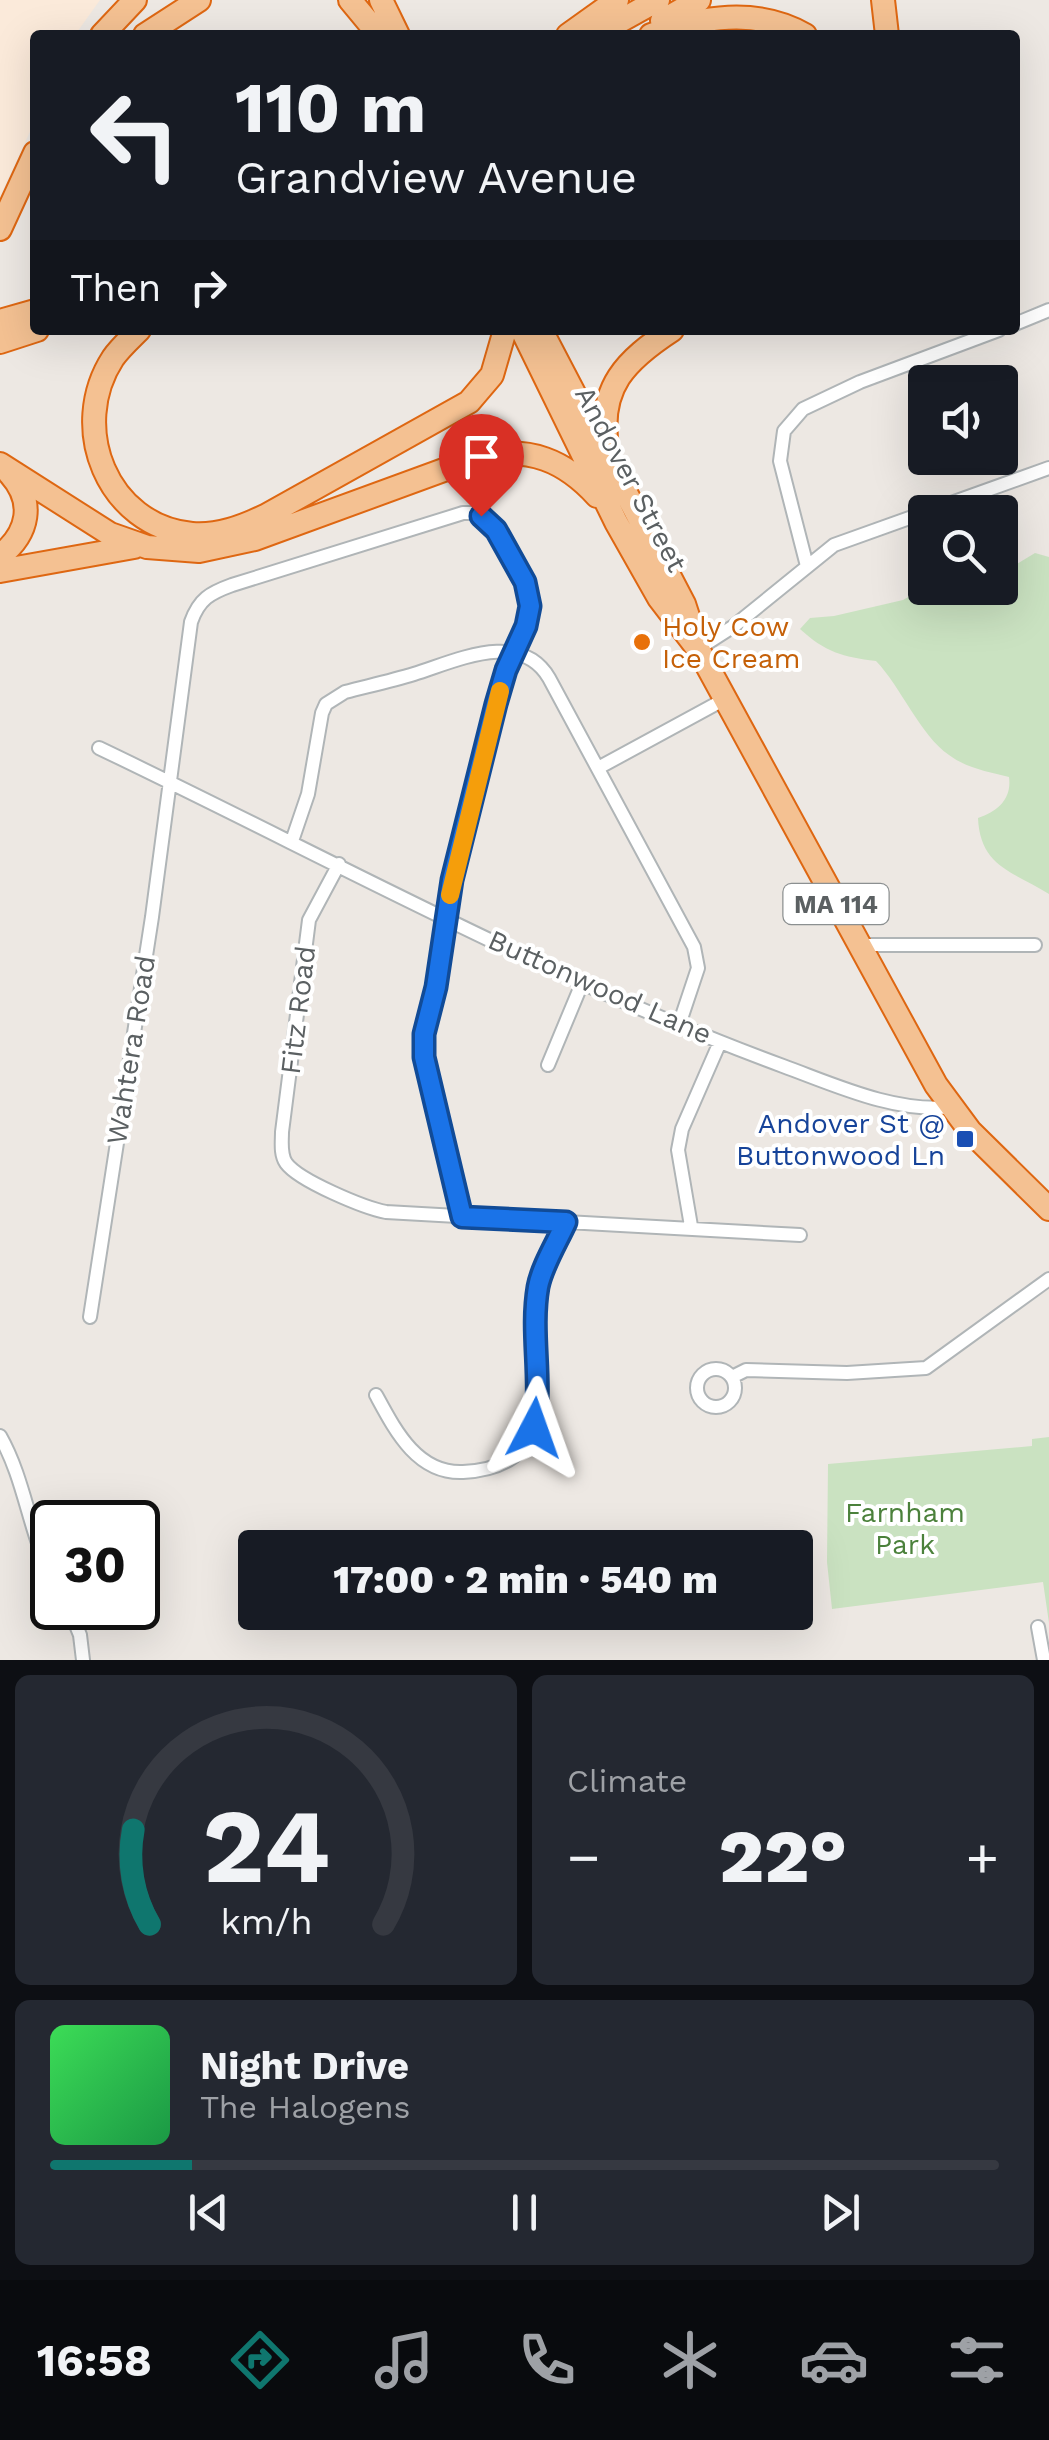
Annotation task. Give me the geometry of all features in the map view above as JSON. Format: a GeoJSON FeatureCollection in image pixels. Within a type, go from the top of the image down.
{"type":"FeatureCollection","features":[{"type":"Feature","properties":{"kind":"highway"},"geometry":{"type":"LineString","coordinates":[[107,30],[135,0]]}},
{"type":"Feature","properties":{"kind":"highway"},"geometry":{"type":"LineString","coordinates":[[154,30],[199,0]]}},
{"type":"Feature","properties":{"kind":"highway"},"geometry":{"type":"LineString","coordinates":[[350,0],[375,30]]}},
{"type":"Feature","properties":{"kind":"highway"},"geometry":{"type":"LineString","coordinates":[[362,0],[377,30]]}},
{"type":"Feature","properties":{"kind":"highway"},"geometry":{"type":"LineString","coordinates":[[575,30],[617,0]]}},
{"type":"Feature","properties":{"kind":"highway"},"geometry":{"type":"LineString","coordinates":[[604,30],[658,0]]}},
{"type":"Feature","properties":{"kind":"highway"},"geometry":{"type":"LineString","coordinates":[[645,30],[699,0]]}},
{"type":"Feature","properties":{"kind":"highway"},"geometry":{"type":"LineString","coordinates":[[883,0],[886,30]]}},
{"type":"Feature","properties":{"kind":"highway"},"geometry":{"type":"LineString","coordinates":[[382,3],[396,30]]}},
{"type":"Feature","properties":{"kind":"highway"},"geometry":{"type":"LineString","coordinates":[[665,30],[724,17],[757,18],[796,30]]}},
{"type":"Feature","properties":{"kind":"highway"},"geometry":{"type":"LineString","coordinates":[[0,229],[30,164]]}},
{"type":"Feature","properties":{"kind":"highway"},"geometry":{"type":"LineString","coordinates":[[0,321],[30,312]]}},
{"type":"Feature","properties":{"kind":"highway"},"geometry":{"type":"LineString","coordinates":[[0,342],[30,332]]}},
{"type":"Feature","properties":{"kind":"highway"},"geometry":{"type":"LineString","coordinates":[[134,335],[114,356],[98,392],[94,409],[97,455],[117,493],[143,517],[175,530],[210,534],[266,516],[454,412],[483,389],[492,375],[504,335]]}},
{"type":"Feature","properties":{"kind":"highway","name":"Andover Street"},"geometry":{"type":"LineString","coordinates":[[524,335],[616,522],[667,610],[698,649],[726,698],[926,1067],[970,1131],[1049,1209]]}},
{"type":"Feature","properties":{"kind":"highway","name":"Andover Street"},"geometry":{"type":"LineString","coordinates":[[544,335],[684,604],[698,649]]}},
{"type":"Feature","properties":{"kind":"highway"},"geometry":{"type":"LineString","coordinates":[[613,469],[604,430],[609,396],[626,365],[665,335]]}},
{"type":"Feature","properties":{"kind":"highway"},"geometry":{"type":"LineString","coordinates":[[0,571],[101,550],[147,547],[199,551],[237,545],[502,452],[553,460],[585,483],[616,522]]}},
{"type":"Feature","properties":{"kind":"highway"},"geometry":{"type":"LineString","coordinates":[[0,464],[97,528],[147,547]]}},
{"type":"Feature","properties":{"kind":"highway"},"geometry":{"type":"LineString","coordinates":[[0,464],[25,494],[27,507],[21,532],[0,556]]}},
{"type":"Feature","properties":{"kind":"street"},"geometry":{"type":"LineString","coordinates":[[1020,322],[1049,310]]}},
{"type":"Feature","properties":{"kind":"street"},"geometry":{"type":"LineString","coordinates":[[807,566],[780,461],[784,432],[803,409],[985,335]]}},
{"type":"Feature","properties":{"kind":"street"},"geometry":{"type":"LineString","coordinates":[[698,649],[734,626],[834,545],[1049,468]]}},
{"type":"Feature","properties":{"kind":"street","name":"Wahtera Road"},"geometry":{"type":"LineString","coordinates":[[90,1317],[152,916],[191,622],[197,605],[232,584],[473,512],[496,530],[530,596],[530,614],[514,652]]}},
{"type":"Feature","properties":{"kind":"street"},"geometry":{"type":"LineString","coordinates":[[514,652],[496,704],[452,880],[422,1045],[462,1217],[800,1234]]}},
{"type":"Feature","properties":{"kind":"street"},"geometry":{"type":"LineString","coordinates":[[292,841],[308,794],[318,724],[326,704],[333,698],[482,653],[514,652],[530,657],[543,668],[697,958],[698,968],[679,1026]]}},
{"type":"Feature","properties":{"kind":"street"},"geometry":{"type":"LineString","coordinates":[[598,768],[726,698]]}},
{"type":"Feature","properties":{"kind":"street","name":"Buttonwood Lane"},"geometry":{"type":"LineString","coordinates":[[99,748],[679,1026],[886,1100],[923,1108],[952,1107]]}},
{"type":"Feature","properties":{"kind":"street","name":"Fitz Road"},"geometry":{"type":"LineString","coordinates":[[338,864],[309,920],[282,1156],[300,1174],[366,1208],[462,1217]]}},
{"type":"Feature","properties":{"kind":"street"},"geometry":{"type":"LineString","coordinates":[[859,945],[1035,945]]}},
{"type":"Feature","properties":{"kind":"street"},"geometry":{"type":"LineString","coordinates":[[548,1065],[583,981]]}},
{"type":"Feature","properties":{"kind":"street"},"geometry":{"type":"LineString","coordinates":[[691,1226],[678,1150],[682,1129],[720,1042]]}},
{"type":"Feature","properties":{"kind":"street"},"geometry":{"type":"LineString","coordinates":[[376,1395],[396,1432],[423,1460],[437,1468],[450,1472],[500,1468],[524,1450],[538,1404],[538,1284],[566,1222]]}},
{"type":"Feature","properties":{"kind":"street"},"geometry":{"type":"LineString","coordinates":[[732,1378],[746,1370],[876,1373],[926,1368],[962,1346],[1049,1280]]}},
{"type":"Feature","properties":{"kind":"street"},"geometry":{"type":"LineString","coordinates":[[0,1436],[30,1517]]}},
{"type":"Feature","properties":{"kind":"street"},"geometry":{"type":"LineString","coordinates":[[1038,1626],[1044,1660]]}},
{"type":"Feature","properties":{"kind":"street"},"geometry":{"type":"LineString","coordinates":[[78,1630],[84,1660]]}},
{"type":"Feature","properties":{"kind":"shaded area"},"geometry":{"type":"Polygon","coordinates":[[[0,0],[100,0],[79,30],[30,30],[30,132],[0,196],[0,0]]]}},
{"type":"Feature","properties":{"kind":"green space"},"geometry":{"type":"Polygon","coordinates":[[[1035,553],[1049,557],[1049,894],[1001,866],[992,858],[980,834],[978,818],[1002,803],[1009,777],[978,769],[949,755],[920,723],[876,661],[835,652],[800,629],[810,618],[834,616],[908,597],[908,605],[1018,605],[1018,563],[1035,553]]]}},
{"type":"Feature","properties":{"kind":"green space","name":"Farnham Park"},"geometry":{"type":"Polygon","coordinates":[[[1049,1437],[1049,1623],[1043,1582],[832,1609],[827,1562],[828,1464],[1032,1446],[1032,1439],[1049,1437]]]}},
{"type":"Feature","properties":{"kind":"slow traffic"},"geometry":{"type":"LineString","coordinates":[[450,895],[500,691]]}},
{"type":"Feature","properties":{"kind":"place","name":"Holy Cow Ice Cream"},"geometry":{"type":"Point","coordinates":[642,642]}},
{"type":"Feature","properties":{"kind":"place","name":"Andover St @ Buttonwood Ln"},"geometry":{"type":"Point","coordinates":[965,1139]}},
{"type":"Feature","properties":{"kind":"route"},"geometry":{"type":"LineString","coordinates":[[481,516],[496,530],[525,582],[530,614],[496,704],[452,880],[436,987],[422,1045],[462,1217],[566,1222],[538,1284],[538,1404],[534,1428]]}}]}
